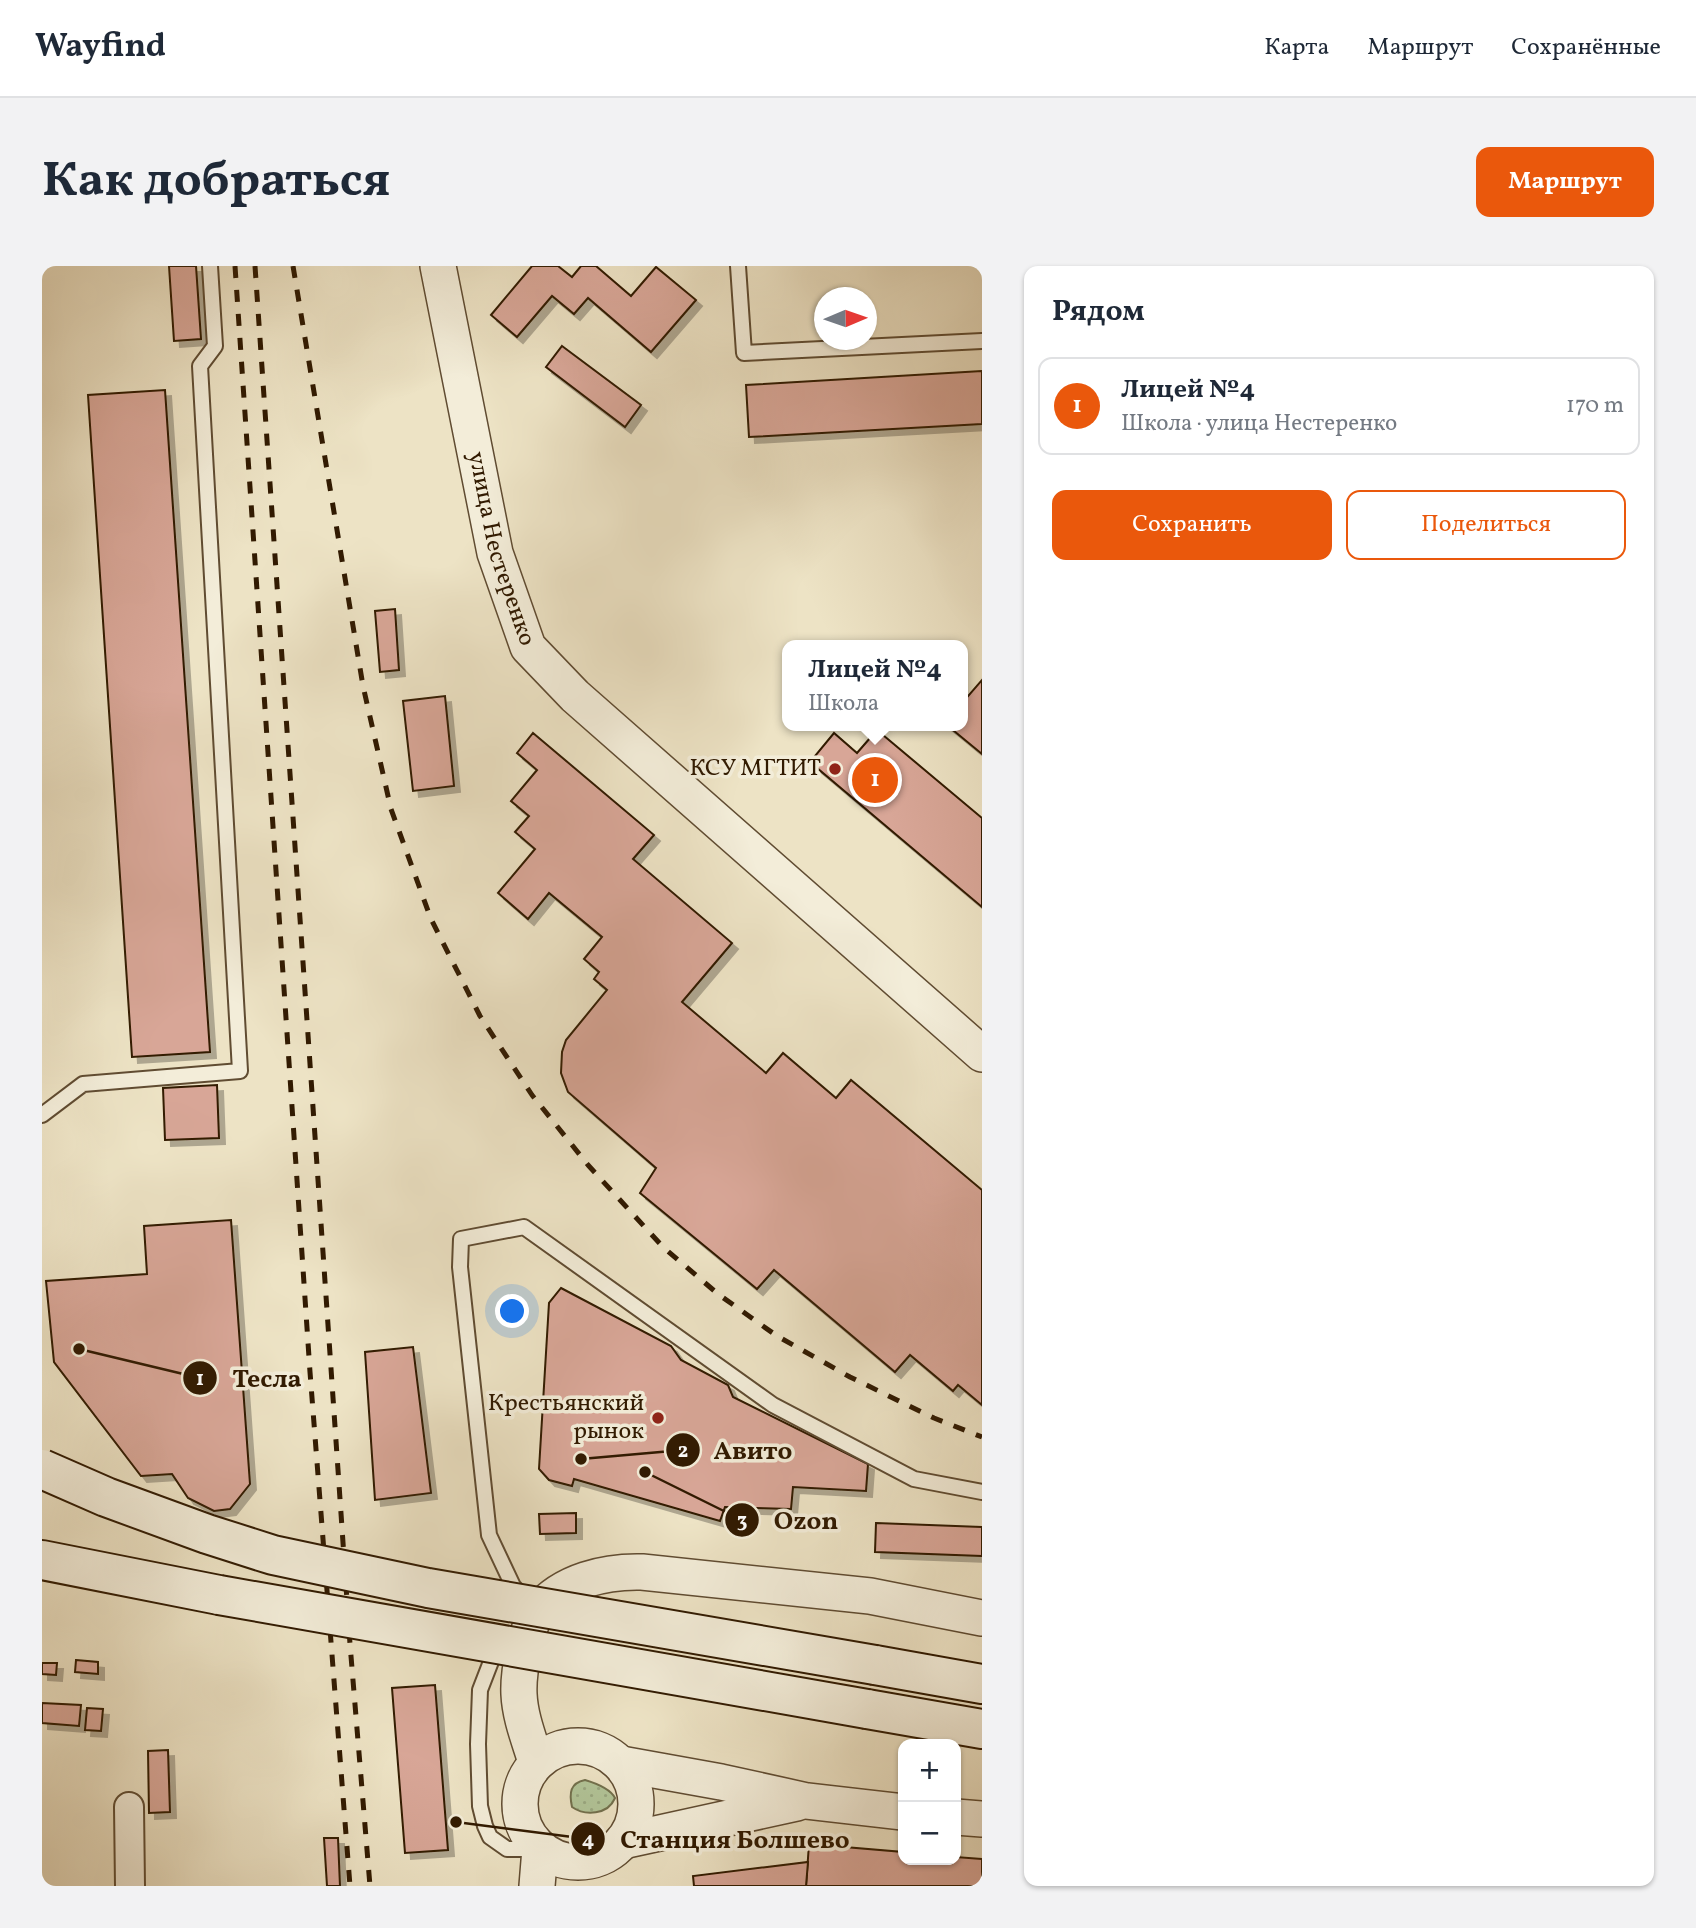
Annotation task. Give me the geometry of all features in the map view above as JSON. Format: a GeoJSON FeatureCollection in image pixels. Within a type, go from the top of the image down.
{"type":"FeatureCollection","features":[{"type":"Feature","properties":{"kind":"main road"},"geometry":{"type":"LineString","coordinates":[[42,1469],[169,1520],[272,1555],[428,1588],[982,1685]]}},
{"type":"Feature","properties":{"kind":"main road"},"geometry":{"type":"LineString","coordinates":[[42,1560],[219,1595],[982,1729]]}},
{"type":"Feature","properties":{"kind":"street","name":"улица Нестеренко"},"geometry":{"type":"LineString","coordinates":[[438,266],[495,553],[528,647],[575,696],[982,1054]]}},
{"type":"Feature","properties":{"kind":"street"},"geometry":{"type":"LineString","coordinates":[[536,1762],[525,1729],[519,1693],[523,1648],[521,1624],[559,1592],[597,1576],[626,1572],[870,1596],[982,1618]]}},
{"type":"Feature","properties":{"kind":"street"},"geometry":{"type":"LineString","coordinates":[[579,1745],[602,1750],[621,1764],[632,1782],[636,1802],[633,1823],[623,1841],[605,1856],[583,1862],[560,1860],[540,1849],[524,1829],[519,1801],[524,1780],[536,1762],[556,1749],[579,1745]]}},
{"type":"Feature","properties":{"kind":"street"},"geometry":{"type":"LineString","coordinates":[[621,1764],[807,1801],[898,1811]]}},
{"type":"Feature","properties":{"kind":"street"},"geometry":{"type":"LineString","coordinates":[[623,1841],[807,1801]]}},
{"type":"Feature","properties":{"kind":"street"},"geometry":{"type":"LineString","coordinates":[[129,1807],[130,1886]]}},
{"type":"Feature","properties":{"kind":"street"},"geometry":{"type":"LineString","coordinates":[[961,1817],[982,1819]]}},
{"type":"Feature","properties":{"kind":"street"},"geometry":{"type":"LineString","coordinates":[[537,1886],[540,1849]]}},
{"type":"Feature","properties":{"kind":"lane"},"geometry":{"type":"LineString","coordinates":[[42,1115],[83,1084],[240,1071],[200,366],[215,346],[210,266]]}},
{"type":"Feature","properties":{"kind":"lane"},"geometry":{"type":"LineString","coordinates":[[738,266],[744,353],[982,341]]}},
{"type":"Feature","properties":{"kind":"lane"},"geometry":{"type":"LineString","coordinates":[[540,1849],[507,1849],[490,1837],[480,1806],[480,1690],[499,1641],[521,1624],[513,1586],[489,1535],[460,1268],[461,1239],[524,1227],[773,1405],[915,1479],[982,1492]]}},
{"type":"Feature","properties":{"kind":"green space"},"geometry":{"type":"Polygon","coordinates":[[[585,1780],[610,1791],[615,1798],[612,1804],[602,1811],[589,1813],[572,1807],[572,1789],[585,1780]]]}},
{"type":"Feature","properties":{"kind":"building"},"geometry":{"type":"Polygon","coordinates":[[[169,266],[196,266],[201,339],[174,341],[169,266]]]}},
{"type":"Feature","properties":{"kind":"building"},"geometry":{"type":"Polygon","coordinates":[[[532,266],[558,266],[572,277],[581,266],[596,266],[631,296],[656,267],[696,300],[651,352],[588,298],[574,314],[552,296],[517,337],[491,315],[532,266]]]}},
{"type":"Feature","properties":{"kind":"building"},"geometry":{"type":"Polygon","coordinates":[[[562,346],[641,405],[625,427],[546,367],[562,346]]]}},
{"type":"Feature","properties":{"kind":"building"},"geometry":{"type":"Polygon","coordinates":[[[982,371],[982,424],[749,437],[746,385],[982,371]]]}},
{"type":"Feature","properties":{"kind":"building"},"geometry":{"type":"Polygon","coordinates":[[[165,390],[210,1052],[132,1057],[88,395],[165,390]]]}},
{"type":"Feature","properties":{"kind":"building"},"geometry":{"type":"Polygon","coordinates":[[[395,609],[399,670],[380,672],[375,611],[395,609]]]}},
{"type":"Feature","properties":{"kind":"building"},"geometry":{"type":"Polygon","coordinates":[[[982,680],[982,754],[954,731],[968,731],[968,696],[982,680]]]}},
{"type":"Feature","properties":{"kind":"building"},"geometry":{"type":"Polygon","coordinates":[[[445,696],[454,786],[413,791],[403,701],[445,696]]]}},
{"type":"Feature","properties":{"kind":"building"},"geometry":{"type":"Polygon","coordinates":[[[878,731],[982,818],[982,907],[810,762],[834,733],[857,753],[878,731]]]}},
{"type":"Feature","properties":{"kind":"building"},"geometry":{"type":"Polygon","coordinates":[[[533,733],[654,835],[633,859],[732,943],[682,1002],[766,1073],[783,1053],[836,1098],[851,1080],[982,1190],[982,1405],[958,1385],[953,1391],[910,1355],[895,1372],[774,1270],[757,1289],[640,1193],[656,1168],[568,1092],[561,1073],[562,1052],[566,1040],[607,990],[594,979],[599,972],[584,959],[602,937],[549,893],[528,919],[498,893],[535,849],[515,832],[529,816],[511,801],[537,770],[517,753],[533,733]]]}},
{"type":"Feature","properties":{"kind":"building"},"geometry":{"type":"Polygon","coordinates":[[[217,1085],[219,1138],[165,1140],[163,1088],[217,1085]]]}},
{"type":"Feature","properties":{"kind":"building"},"geometry":{"type":"Polygon","coordinates":[[[231,1220],[250,1484],[230,1509],[214,1511],[188,1498],[172,1474],[141,1476],[54,1362],[46,1281],[147,1274],[144,1226],[231,1220]]]}},
{"type":"Feature","properties":{"kind":"building","name":"Крестьянский рынок"},"geometry":{"type":"Polygon","coordinates":[[[561,1288],[671,1346],[681,1360],[728,1385],[733,1397],[868,1464],[866,1491],[793,1487],[791,1509],[725,1507],[720,1521],[574,1479],[572,1486],[549,1480],[539,1469],[549,1303],[561,1288]]]}},
{"type":"Feature","properties":{"kind":"building"},"geometry":{"type":"Polygon","coordinates":[[[413,1347],[431,1493],[375,1500],[365,1352],[413,1347]]]}},
{"type":"Feature","properties":{"kind":"building"},"geometry":{"type":"Polygon","coordinates":[[[576,1513],[576,1533],[540,1534],[539,1514],[576,1513]]]}},
{"type":"Feature","properties":{"kind":"building"},"geometry":{"type":"Polygon","coordinates":[[[876,1523],[982,1527],[982,1556],[875,1552],[876,1523]]]}},
{"type":"Feature","properties":{"kind":"building"},"geometry":{"type":"Polygon","coordinates":[[[76,1660],[98,1662],[98,1674],[75,1672],[76,1660]]]}},
{"type":"Feature","properties":{"kind":"building"},"geometry":{"type":"Polygon","coordinates":[[[42,1663],[57,1663],[56,1675],[42,1674],[42,1663]]]}},
{"type":"Feature","properties":{"kind":"building"},"geometry":{"type":"Polygon","coordinates":[[[435,1685],[448,1850],[405,1853],[392,1688],[435,1685]]]}},
{"type":"Feature","properties":{"kind":"building"},"geometry":{"type":"Polygon","coordinates":[[[42,1703],[81,1705],[79,1726],[42,1723],[42,1703]]]}},
{"type":"Feature","properties":{"kind":"building"},"geometry":{"type":"Polygon","coordinates":[[[87,1708],[103,1709],[101,1731],[85,1730],[87,1708]]]}},
{"type":"Feature","properties":{"kind":"building"},"geometry":{"type":"Polygon","coordinates":[[[168,1750],[170,1812],[149,1813],[148,1751],[168,1750]]]}},
{"type":"Feature","properties":{"kind":"building"},"geometry":{"type":"Polygon","coordinates":[[[324,1838],[338,1838],[340,1886],[327,1886],[324,1838]]]}},
{"type":"Feature","properties":{"kind":"building"},"geometry":{"type":"Polygon","coordinates":[[[809,1844],[898,1852],[898,1865],[961,1865],[961,1857],[982,1859],[982,1886],[806,1886],[809,1844]]]}},
{"type":"Feature","properties":{"kind":"building"},"geometry":{"type":"Polygon","coordinates":[[[808,1862],[806,1886],[694,1886],[693,1876],[808,1862]]]}},
{"type":"Feature","properties":{"kind":"railway"},"geometry":{"type":"LineString","coordinates":[[235,266],[310,1372],[350,1886]]}},
{"type":"Feature","properties":{"kind":"railway"},"geometry":{"type":"LineString","coordinates":[[255,266],[350,1644],[370,1886]]}},
{"type":"Feature","properties":{"kind":"railway"},"geometry":{"type":"LineString","coordinates":[[293,266],[363,686],[391,809],[431,919],[480,1016],[532,1095],[588,1165],[663,1247],[718,1294],[777,1336],[850,1377],[934,1418],[982,1437]]}},
{"type":"Feature","properties":{"kind":"place","name":"КСУ МГТИТ"},"geometry":{"type":"Point","coordinates":[835,769]}},
{"type":"Feature","properties":{"kind":"place","name":"Лицей №4"},"geometry":{"type":"Point","coordinates":[875,780]}},
{"type":"Feature","properties":{"kind":"place","name":"Тесла"},"geometry":{"type":"Point","coordinates":[79,1349]}},
{"type":"Feature","properties":{"kind":"place","name":"Крестьянский рынок"},"geometry":{"type":"Point","coordinates":[658,1418]}},
{"type":"Feature","properties":{"kind":"place","name":"Авито"},"geometry":{"type":"Point","coordinates":[581,1459]}},
{"type":"Feature","properties":{"kind":"place","name":"Ozon"},"geometry":{"type":"Point","coordinates":[645,1472]}},
{"type":"Feature","properties":{"kind":"place","name":"Станция Болшево"},"geometry":{"type":"Point","coordinates":[456,1822]}}]}
